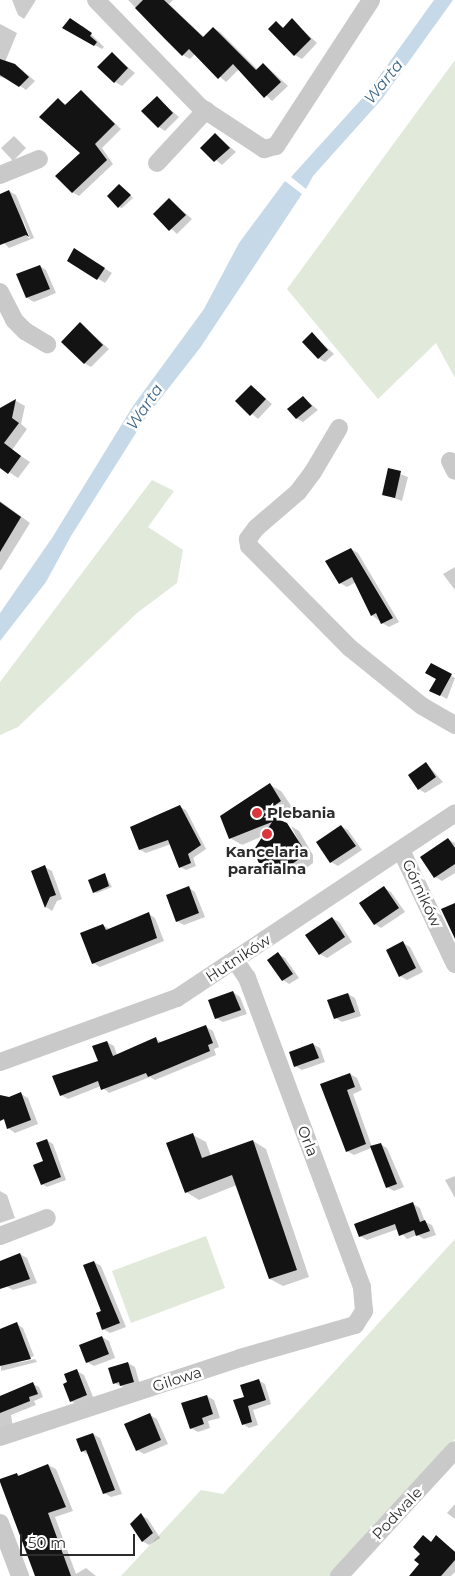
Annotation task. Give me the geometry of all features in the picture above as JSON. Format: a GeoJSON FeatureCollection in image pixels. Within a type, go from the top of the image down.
{"type":"FeatureCollection","features":[{"type":"Feature","properties":{"kind":"street"},"geometry":{"type":"LineString","coordinates":[[96,0],[206,110],[264,149],[276,146],[371,0]]}},
{"type":"Feature","properties":{"kind":"street"},"geometry":{"type":"LineString","coordinates":[[157,163],[206,110]]}},
{"type":"Feature","properties":{"kind":"street"},"geometry":{"type":"LineString","coordinates":[[0,175],[39,159]]}},
{"type":"Feature","properties":{"kind":"street"},"geometry":{"type":"LineString","coordinates":[[0,292],[14,320],[25,331],[47,344]]}},
{"type":"Feature","properties":{"kind":"street"},"geometry":{"type":"LineString","coordinates":[[339,428],[313,472],[298,492],[256,528],[248,539],[249,546],[350,648],[422,706],[455,725]]}},
{"type":"Feature","properties":{"kind":"street","name":"Hutników"},"geometry":{"type":"LineString","coordinates":[[0,1062],[177,998],[455,814]]}},
{"type":"Feature","properties":{"kind":"street","name":"Górników"},"geometry":{"type":"LineString","coordinates":[[401,850],[455,964]]}},
{"type":"Feature","properties":{"kind":"street","name":"Orla"},"geometry":{"type":"LineString","coordinates":[[235,960],[247,978],[362,1287],[364,1311],[355,1324]]}},
{"type":"Feature","properties":{"kind":"street"},"geometry":{"type":"LineString","coordinates":[[0,1236],[47,1218]]}},
{"type":"Feature","properties":{"kind":"street","name":"Gilowa"},"geometry":{"type":"LineString","coordinates":[[0,1437],[240,1358],[355,1324]]}},
{"type":"Feature","properties":{"kind":"street","name":"Podwale"},"geometry":{"type":"LineString","coordinates":[[339,1576],[455,1450]]}},
{"type":"Feature","properties":{"kind":"street"},"geometry":{"type":"LineString","coordinates":[[0,1523],[20,1576]]}},
{"type":"Feature","properties":{"kind":"green space"},"geometry":{"type":"Polygon","coordinates":[[[455,60],[455,378],[436,343],[378,399],[287,289],[455,60]]]}},
{"type":"Feature","properties":{"kind":"green space"},"geometry":{"type":"Polygon","coordinates":[[[152,480],[174,491],[148,527],[183,550],[177,583],[137,613],[18,727],[0,735],[0,682],[152,480]]]}},
{"type":"Feature","properties":{"kind":"green space"},"geometry":{"type":"Polygon","coordinates":[[[206,1236],[225,1288],[131,1323],[112,1271],[206,1236]]]}},
{"type":"Feature","properties":{"kind":"green space"},"geometry":{"type":"Polygon","coordinates":[[[455,1239],[455,1439],[330,1576],[121,1576],[201,1490],[223,1494],[455,1239]]]}},
{"type":"Feature","properties":{"kind":"water","name":"Warta"},"geometry":{"type":"Polygon","coordinates":[[[434,0],[453,0],[382,99],[313,176],[306,189],[291,177],[368,92],[434,0]]]}},
{"type":"Feature","properties":{"kind":"water","name":"Warta"},"geometry":{"type":"Polygon","coordinates":[[[285,181],[302,194],[200,348],[146,417],[71,536],[46,582],[0,641],[0,613],[52,538],[133,406],[204,309],[239,243],[285,181]]]}},
{"type":"Feature","properties":{"kind":"building"},"geometry":{"type":"Polygon","coordinates":[[[143,0],[164,0],[203,37],[213,27],[256,70],[263,63],[281,82],[264,98],[233,64],[218,79],[189,49],[182,56],[135,8],[143,0]]]}},
{"type":"Feature","properties":{"kind":"building"},"geometry":{"type":"Polygon","coordinates":[[[70,18],[92,33],[90,36],[97,42],[94,46],[62,28],[70,18]]]}},
{"type":"Feature","properties":{"kind":"building"},"geometry":{"type":"Polygon","coordinates":[[[292,18],[311,39],[294,56],[268,29],[276,21],[283,28],[292,18]]]}},
{"type":"Feature","properties":{"kind":"building"},"geometry":{"type":"Polygon","coordinates":[[[112,52],[128,68],[114,83],[97,67],[112,52]]]}},
{"type":"Feature","properties":{"kind":"building"},"geometry":{"type":"Polygon","coordinates":[[[0,59],[15,64],[29,77],[19,87],[0,75],[0,59]]]}},
{"type":"Feature","properties":{"kind":"building"},"geometry":{"type":"Polygon","coordinates":[[[81,90],[115,124],[95,144],[107,160],[72,193],[55,176],[80,153],[39,117],[58,98],[65,105],[81,90]]]}},
{"type":"Feature","properties":{"kind":"building"},"geometry":{"type":"Polygon","coordinates":[[[157,96],[173,113],[158,128],[141,111],[157,96]]]}},
{"type":"Feature","properties":{"kind":"building"},"geometry":{"type":"Polygon","coordinates":[[[215,133],[230,148],[214,162],[200,148],[215,133]]]}},
{"type":"Feature","properties":{"kind":"building"},"geometry":{"type":"Polygon","coordinates":[[[119,184],[131,195],[118,208],[107,196],[119,184]]]}},
{"type":"Feature","properties":{"kind":"building"},"geometry":{"type":"Polygon","coordinates":[[[9,190],[29,237],[26,235],[0,245],[0,194],[9,190]]]}},
{"type":"Feature","properties":{"kind":"building"},"geometry":{"type":"Polygon","coordinates":[[[169,198],[186,215],[169,231],[153,214],[169,198]]]}},
{"type":"Feature","properties":{"kind":"building"},"geometry":{"type":"Polygon","coordinates":[[[74,248],[105,268],[97,280],[67,261],[74,248]]]}},
{"type":"Feature","properties":{"kind":"building"},"geometry":{"type":"Polygon","coordinates":[[[40,265],[50,289],[26,298],[16,274],[40,265]]]}},
{"type":"Feature","properties":{"kind":"building"},"geometry":{"type":"Polygon","coordinates":[[[80,322],[103,345],[84,364],[61,342],[80,322]]]}},
{"type":"Feature","properties":{"kind":"building"},"geometry":{"type":"Polygon","coordinates":[[[312,332],[328,350],[318,359],[302,342],[312,332]]]}},
{"type":"Feature","properties":{"kind":"building"},"geometry":{"type":"Polygon","coordinates":[[[251,385],[266,399],[250,416],[235,401],[251,385]]]}},
{"type":"Feature","properties":{"kind":"building"},"geometry":{"type":"Polygon","coordinates":[[[303,396],[312,406],[296,419],[287,409],[303,396]]]}},
{"type":"Feature","properties":{"kind":"building"},"geometry":{"type":"Polygon","coordinates":[[[16,399],[12,418],[19,423],[4,443],[21,456],[8,474],[0,468],[0,408],[16,399]]]}},
{"type":"Feature","properties":{"kind":"building"},"geometry":{"type":"Polygon","coordinates":[[[388,468],[401,471],[395,498],[382,495],[388,468]]]}},
{"type":"Feature","properties":{"kind":"building"},"geometry":{"type":"Polygon","coordinates":[[[0,502],[21,517],[0,552],[0,502]]]}},
{"type":"Feature","properties":{"kind":"building"},"geometry":{"type":"Polygon","coordinates":[[[351,548],[393,618],[381,624],[376,613],[371,616],[352,577],[339,584],[325,561],[351,548]]]}},
{"type":"Feature","properties":{"kind":"building"},"geometry":{"type":"Polygon","coordinates":[[[431,663],[452,674],[440,696],[429,691],[436,679],[425,673],[431,663]]]}},
{"type":"Feature","properties":{"kind":"building"},"geometry":{"type":"Polygon","coordinates":[[[426,762],[436,777],[418,790],[408,775],[426,762]]]}},
{"type":"Feature","properties":{"kind":"building"},"geometry":{"type":"Polygon","coordinates":[[[270,783],[281,801],[264,813],[287,823],[303,848],[302,857],[282,871],[270,864],[259,863],[253,851],[272,822],[229,839],[220,816],[270,783]]]}},
{"type":"Feature","properties":{"kind":"building"},"geometry":{"type":"Polygon","coordinates":[[[180,805],[201,845],[188,854],[191,863],[179,868],[168,840],[139,850],[130,827],[180,805]]]}},
{"type":"Feature","properties":{"kind":"building"},"geometry":{"type":"Polygon","coordinates":[[[341,825],[356,846],[330,863],[316,842],[341,825]]]}},
{"type":"Feature","properties":{"kind":"building"},"geometry":{"type":"Polygon","coordinates":[[[448,838],[455,848],[455,864],[434,878],[420,857],[448,838]]]}},
{"type":"Feature","properties":{"kind":"building"},"geometry":{"type":"Polygon","coordinates":[[[45,865],[56,895],[50,897],[45,908],[31,871],[45,865]]]}},
{"type":"Feature","properties":{"kind":"building"},"geometry":{"type":"Polygon","coordinates":[[[105,873],[109,886],[93,893],[88,880],[105,873]]]}},
{"type":"Feature","properties":{"kind":"building"},"geometry":{"type":"Polygon","coordinates":[[[189,886],[199,913],[176,922],[166,895],[189,886]]]}},
{"type":"Feature","properties":{"kind":"building"},"geometry":{"type":"Polygon","coordinates":[[[384,886],[399,908],[374,925],[359,903],[384,886]]]}},
{"type":"Feature","properties":{"kind":"building"},"geometry":{"type":"Polygon","coordinates":[[[455,903],[455,939],[441,909],[455,903]]]}},
{"type":"Feature","properties":{"kind":"building"},"geometry":{"type":"Polygon","coordinates":[[[149,912],[157,938],[92,964],[80,933],[103,924],[106,930],[149,912]]]}},
{"type":"Feature","properties":{"kind":"building"},"geometry":{"type":"Polygon","coordinates":[[[332,917],[345,937],[319,955],[305,935],[332,917]]]}},
{"type":"Feature","properties":{"kind":"building"},"geometry":{"type":"Polygon","coordinates":[[[403,941],[416,968],[399,977],[386,950],[403,941]]]}},
{"type":"Feature","properties":{"kind":"building"},"geometry":{"type":"Polygon","coordinates":[[[278,952],[293,974],[282,981],[267,960],[278,952]]]}},
{"type":"Feature","properties":{"kind":"building"},"geometry":{"type":"Polygon","coordinates":[[[233,991],[241,1010],[215,1019],[208,1000],[233,991]]]}},
{"type":"Feature","properties":{"kind":"building"},"geometry":{"type":"Polygon","coordinates":[[[348,993],[355,1012],[334,1019],[327,1000],[348,993]]]}},
{"type":"Feature","properties":{"kind":"building"},"geometry":{"type":"Polygon","coordinates":[[[206,1025],[213,1043],[208,1045],[210,1051],[148,1077],[146,1073],[101,1090],[98,1081],[60,1096],[52,1076],[98,1061],[92,1046],[107,1041],[113,1056],[156,1037],[158,1043],[206,1025]]]}},
{"type":"Feature","properties":{"kind":"building"},"geometry":{"type":"Polygon","coordinates":[[[313,1043],[319,1058],[294,1067],[289,1052],[313,1043]]]}},
{"type":"Feature","properties":{"kind":"building"},"geometry":{"type":"Polygon","coordinates":[[[350,1073],[355,1087],[347,1090],[366,1144],[346,1152],[320,1084],[350,1073]]]}},
{"type":"Feature","properties":{"kind":"building"},"geometry":{"type":"Polygon","coordinates":[[[21,1092],[31,1120],[7,1129],[4,1119],[0,1121],[0,1095],[9,1097],[21,1092]]]}},
{"type":"Feature","properties":{"kind":"building"},"geometry":{"type":"Polygon","coordinates":[[[193,1133],[202,1158],[253,1140],[297,1270],[269,1279],[232,1175],[185,1193],[166,1143],[193,1133]]]}},
{"type":"Feature","properties":{"kind":"building"},"geometry":{"type":"Polygon","coordinates":[[[47,1139],[61,1177],[41,1185],[33,1165],[43,1161],[36,1143],[47,1139]]]}},
{"type":"Feature","properties":{"kind":"building"},"geometry":{"type":"Polygon","coordinates":[[[381,1143],[397,1184],[386,1188],[370,1146],[381,1143]]]}},
{"type":"Feature","properties":{"kind":"building"},"geometry":{"type":"Polygon","coordinates":[[[413,1202],[420,1222],[425,1220],[430,1231],[416,1236],[414,1230],[399,1236],[395,1224],[359,1237],[354,1224],[413,1202]]]}},
{"type":"Feature","properties":{"kind":"building"},"geometry":{"type":"Polygon","coordinates":[[[20,1253],[30,1279],[0,1289],[0,1261],[20,1253]]]}},
{"type":"Feature","properties":{"kind":"building"},"geometry":{"type":"Polygon","coordinates":[[[94,1261],[120,1323],[102,1330],[96,1313],[101,1311],[83,1265],[94,1261]]]}},
{"type":"Feature","properties":{"kind":"building"},"geometry":{"type":"Polygon","coordinates":[[[17,1322],[31,1359],[0,1366],[0,1329],[17,1322]]]}},
{"type":"Feature","properties":{"kind":"building"},"geometry":{"type":"Polygon","coordinates":[[[102,1336],[109,1354],[86,1363],[79,1345],[102,1336]]]}},
{"type":"Feature","properties":{"kind":"building"},"geometry":{"type":"Polygon","coordinates":[[[128,1362],[134,1382],[120,1386],[119,1382],[113,1384],[108,1368],[128,1362]]]}},
{"type":"Feature","properties":{"kind":"building"},"geometry":{"type":"Polygon","coordinates":[[[77,1369],[87,1395],[70,1402],[63,1384],[67,1382],[64,1374],[77,1369]]]}},
{"type":"Feature","properties":{"kind":"building"},"geometry":{"type":"Polygon","coordinates":[[[259,1379],[266,1400],[248,1406],[252,1422],[242,1425],[233,1400],[244,1397],[240,1385],[259,1379]]]}},
{"type":"Feature","properties":{"kind":"building"},"geometry":{"type":"Polygon","coordinates":[[[33,1382],[38,1394],[29,1397],[30,1401],[0,1413],[0,1396],[33,1382]]]}},
{"type":"Feature","properties":{"kind":"building"},"geometry":{"type":"Polygon","coordinates":[[[207,1395],[213,1414],[202,1418],[204,1424],[190,1429],[181,1403],[207,1395]]]}},
{"type":"Feature","properties":{"kind":"building"},"geometry":{"type":"Polygon","coordinates":[[[150,1413],[161,1440],[136,1451],[124,1424],[150,1413]]]}},
{"type":"Feature","properties":{"kind":"building"},"geometry":{"type":"Polygon","coordinates":[[[93,1433],[115,1490],[103,1494],[86,1450],[81,1452],[76,1439],[93,1433]]]}},
{"type":"Feature","properties":{"kind":"building"},"geometry":{"type":"Polygon","coordinates":[[[48,1464],[66,1507],[48,1513],[71,1576],[35,1576],[0,1482],[0,1479],[17,1473],[18,1476],[48,1464]]]}},
{"type":"Feature","properties":{"kind":"building"},"geometry":{"type":"Polygon","coordinates":[[[141,1513],[153,1533],[142,1542],[130,1524],[141,1513]]]}},
{"type":"Feature","properties":{"kind":"building"},"geometry":{"type":"Polygon","coordinates":[[[423,1535],[431,1542],[436,1535],[455,1552],[455,1560],[441,1576],[409,1576],[419,1564],[414,1560],[420,1554],[413,1547],[423,1535]]]}},
{"type":"Feature","properties":{"kind":"place","name":"Plebania"},"geometry":{"type":"Point","coordinates":[257,813]}},
{"type":"Feature","properties":{"kind":"place","name":"Kancelaria parafialna"},"geometry":{"type":"Point","coordinates":[267,834]}}]}
